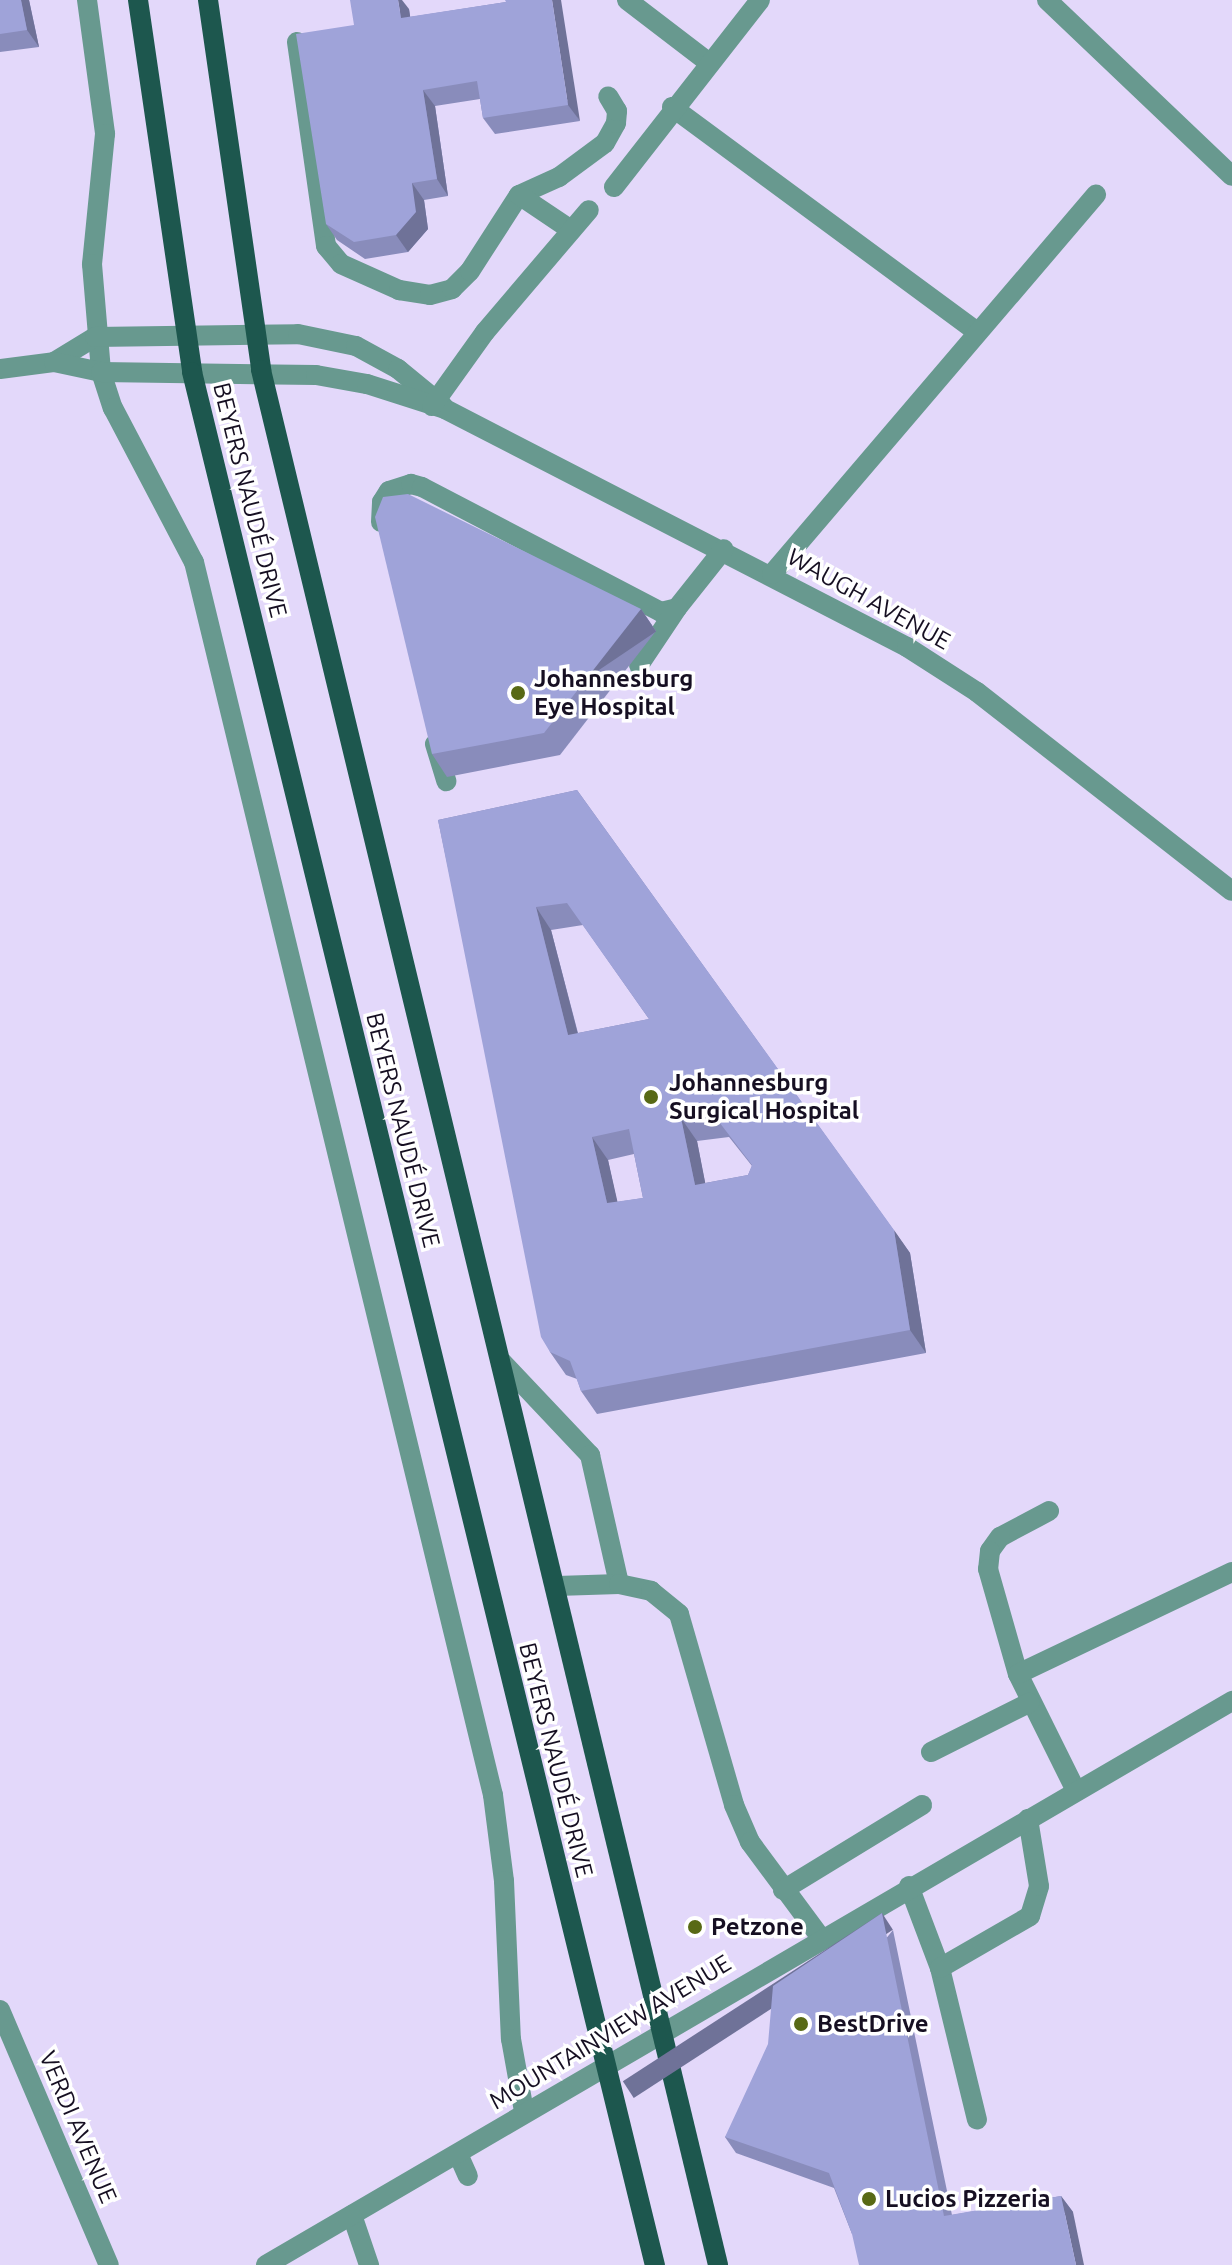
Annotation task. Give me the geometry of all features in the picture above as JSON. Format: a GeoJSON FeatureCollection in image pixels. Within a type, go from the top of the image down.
{"type":"FeatureCollection","features":[{"type":"Feature","properties":{"kind":"main road","name":"BEYERS NAUDÉ DRIVE"},"geometry":{"type":"LineString","coordinates":[[138,0],[192,372],[655,2265]]}},
{"type":"Feature","properties":{"kind":"main road","name":"BEYERS NAUDÉ DRIVE"},"geometry":{"type":"LineString","coordinates":[[208,0],[261,370],[665,2030],[718,2265]]}},
{"type":"Feature","properties":{"kind":"street"},"geometry":{"type":"LineString","coordinates":[[87,0],[105,134],[92,264],[95,337],[101,372],[113,408],[185,539],[197,577],[493,1795],[504,1881],[511,2039],[524,2111]]}},
{"type":"Feature","properties":{"kind":"street"},"geometry":{"type":"LineString","coordinates":[[627,0],[708,62]]}},
{"type":"Feature","properties":{"kind":"street"},"geometry":{"type":"LineString","coordinates":[[614,187],[672,107],[760,0]]}},
{"type":"Feature","properties":{"kind":"street"},"geometry":{"type":"LineString","coordinates":[[1047,0],[1232,176]]}},
{"type":"Feature","properties":{"kind":"street"},"geometry":{"type":"LineString","coordinates":[[297,42],[326,246],[341,264],[399,290],[430,295],[452,289],[470,271],[519,195],[559,177],[605,143],[616,123],[617,111],[608,96]]}},
{"type":"Feature","properties":{"kind":"street"},"geometry":{"type":"LineString","coordinates":[[672,107],[977,332]]}},
{"type":"Feature","properties":{"kind":"street"},"geometry":{"type":"LineString","coordinates":[[772,574],[1096,194]]}},
{"type":"Feature","properties":{"kind":"street"},"geometry":{"type":"LineString","coordinates":[[519,195],[571,230]]}},
{"type":"Feature","properties":{"kind":"street"},"geometry":{"type":"LineString","coordinates":[[438,404],[485,332],[589,210]]}},
{"type":"Feature","properties":{"kind":"street","name":"WAUGH AVENUE"},"geometry":{"type":"LineString","coordinates":[[95,337],[298,334],[356,346],[438,404],[724,549],[907,647],[977,692],[1232,891]]}},
{"type":"Feature","properties":{"kind":"street"},"geometry":{"type":"LineString","coordinates":[[0,369],[54,362],[95,337]]}},
{"type":"Feature","properties":{"kind":"street","name":"WAUGH AVENUE"},"geometry":{"type":"LineString","coordinates":[[54,362],[101,372],[261,370],[348,379],[438,404]]}},
{"type":"Feature","properties":{"kind":"street"},"geometry":{"type":"LineString","coordinates":[[384,537],[382,502],[397,485],[411,484],[653,609],[677,608]]}},
{"type":"Feature","properties":{"kind":"street"},"geometry":{"type":"LineString","coordinates":[[639,665],[677,608],[724,549]]}},
{"type":"Feature","properties":{"kind":"street"},"geometry":{"type":"LineString","coordinates":[[429,722],[446,781]]}},
{"type":"Feature","properties":{"kind":"street"},"geometry":{"type":"LineString","coordinates":[[503,1363],[590,1455],[619,1584]]}},
{"type":"Feature","properties":{"kind":"street"},"geometry":{"type":"LineString","coordinates":[[1049,1511],[1000,1537],[990,1551],[988,1569],[1029,1703],[1076,1791]]}},
{"type":"Feature","properties":{"kind":"street"},"geometry":{"type":"LineString","coordinates":[[1018,1674],[1232,1572]]}},
{"type":"Feature","properties":{"kind":"street"},"geometry":{"type":"LineString","coordinates":[[557,1586],[619,1584],[651,1591],[679,1614],[734,1805],[750,1842],[821,1938]]}},
{"type":"Feature","properties":{"kind":"street","name":"MOUNTAINVIEW AVENUE"},"geometry":{"type":"LineString","coordinates":[[266,2265],[909,1886],[1232,1701]]}},
{"type":"Feature","properties":{"kind":"street"},"geometry":{"type":"LineString","coordinates":[[931,1752],[1029,1703]]}},
{"type":"Feature","properties":{"kind":"street"},"geometry":{"type":"LineString","coordinates":[[783,1890],[922,1805]]}},
{"type":"Feature","properties":{"kind":"street"},"geometry":{"type":"LineString","coordinates":[[940,1968],[1030,1916],[1039,1886],[1028,1819]]}},
{"type":"Feature","properties":{"kind":"street"},"geometry":{"type":"LineString","coordinates":[[909,1886],[940,1968],[977,2120]]}},
{"type":"Feature","properties":{"kind":"street","name":"VERDI AVENUE"},"geometry":{"type":"LineString","coordinates":[[0,2010],[109,2265]]}},
{"type":"Feature","properties":{"kind":"street"},"geometry":{"type":"LineString","coordinates":[[458,2154],[468,2176]]}},
{"type":"Feature","properties":{"kind":"street"},"geometry":{"type":"LineString","coordinates":[[352,2215],[369,2265]]}},
{"type":"Feature","properties":{"kind":"building"},"geometry":{"type":"Polygon","coordinates":[[[0,0],[21,0],[27,30],[0,34],[0,0]]]}},
{"type":"Feature","properties":{"kind":"building"},"geometry":{"type":"Polygon","coordinates":[[[350,0],[398,0],[401,18],[505,0],[552,0],[568,105],[483,118],[477,81],[423,90],[437,179],[412,183],[416,212],[396,235],[354,242],[326,224],[296,34],[354,25],[350,0]]]}},
{"type":"Feature","properties":{"kind":"building","name":"Johannesburg Eye Hospital"},"geometry":{"type":"Polygon","coordinates":[[[408,494],[641,609],[544,733],[432,754],[375,517],[383,497],[408,494]]]}},
{"type":"Feature","properties":{"kind":"building","name":"Johannesburg Surgical Hospital"},"geometry":{"type":"Polygon","coordinates":[[[577,790],[894,1230],[910,1330],[581,1391],[570,1361],[550,1352],[541,1337],[438,820],[577,790]],[[567,903],[536,907],[568,1035],[649,1019],[567,903]],[[713,1114],[681,1118],[695,1185],[748,1175],[752,1165],[713,1114]],[[629,1129],[592,1137],[607,1203],[643,1198],[629,1129]]]}},
{"type":"Feature","properties":{"kind":"building"},"geometry":{"type":"Polygon","coordinates":[[[882,1913],[944,2216],[1061,2196],[1076,2265],[859,2265],[852,2234],[829,2173],[725,2137],[768,2044],[773,1986],[882,1913]]]}},
{"type":"Feature","properties":{"kind":"place","name":"Johannesburg Eye Hospital"},"geometry":{"type":"Point","coordinates":[518,693]}},
{"type":"Feature","properties":{"kind":"place","name":"Johannesburg Surgical Hospital"},"geometry":{"type":"Point","coordinates":[651,1097]}},
{"type":"Feature","properties":{"kind":"place","name":"Petzone"},"geometry":{"type":"Point","coordinates":[695,1927]}},
{"type":"Feature","properties":{"kind":"place","name":"BestDrive"},"geometry":{"type":"Point","coordinates":[801,2024]}},
{"type":"Feature","properties":{"kind":"place","name":"Lucios Pizzeria"},"geometry":{"type":"Point","coordinates":[869,2199]}}]}
